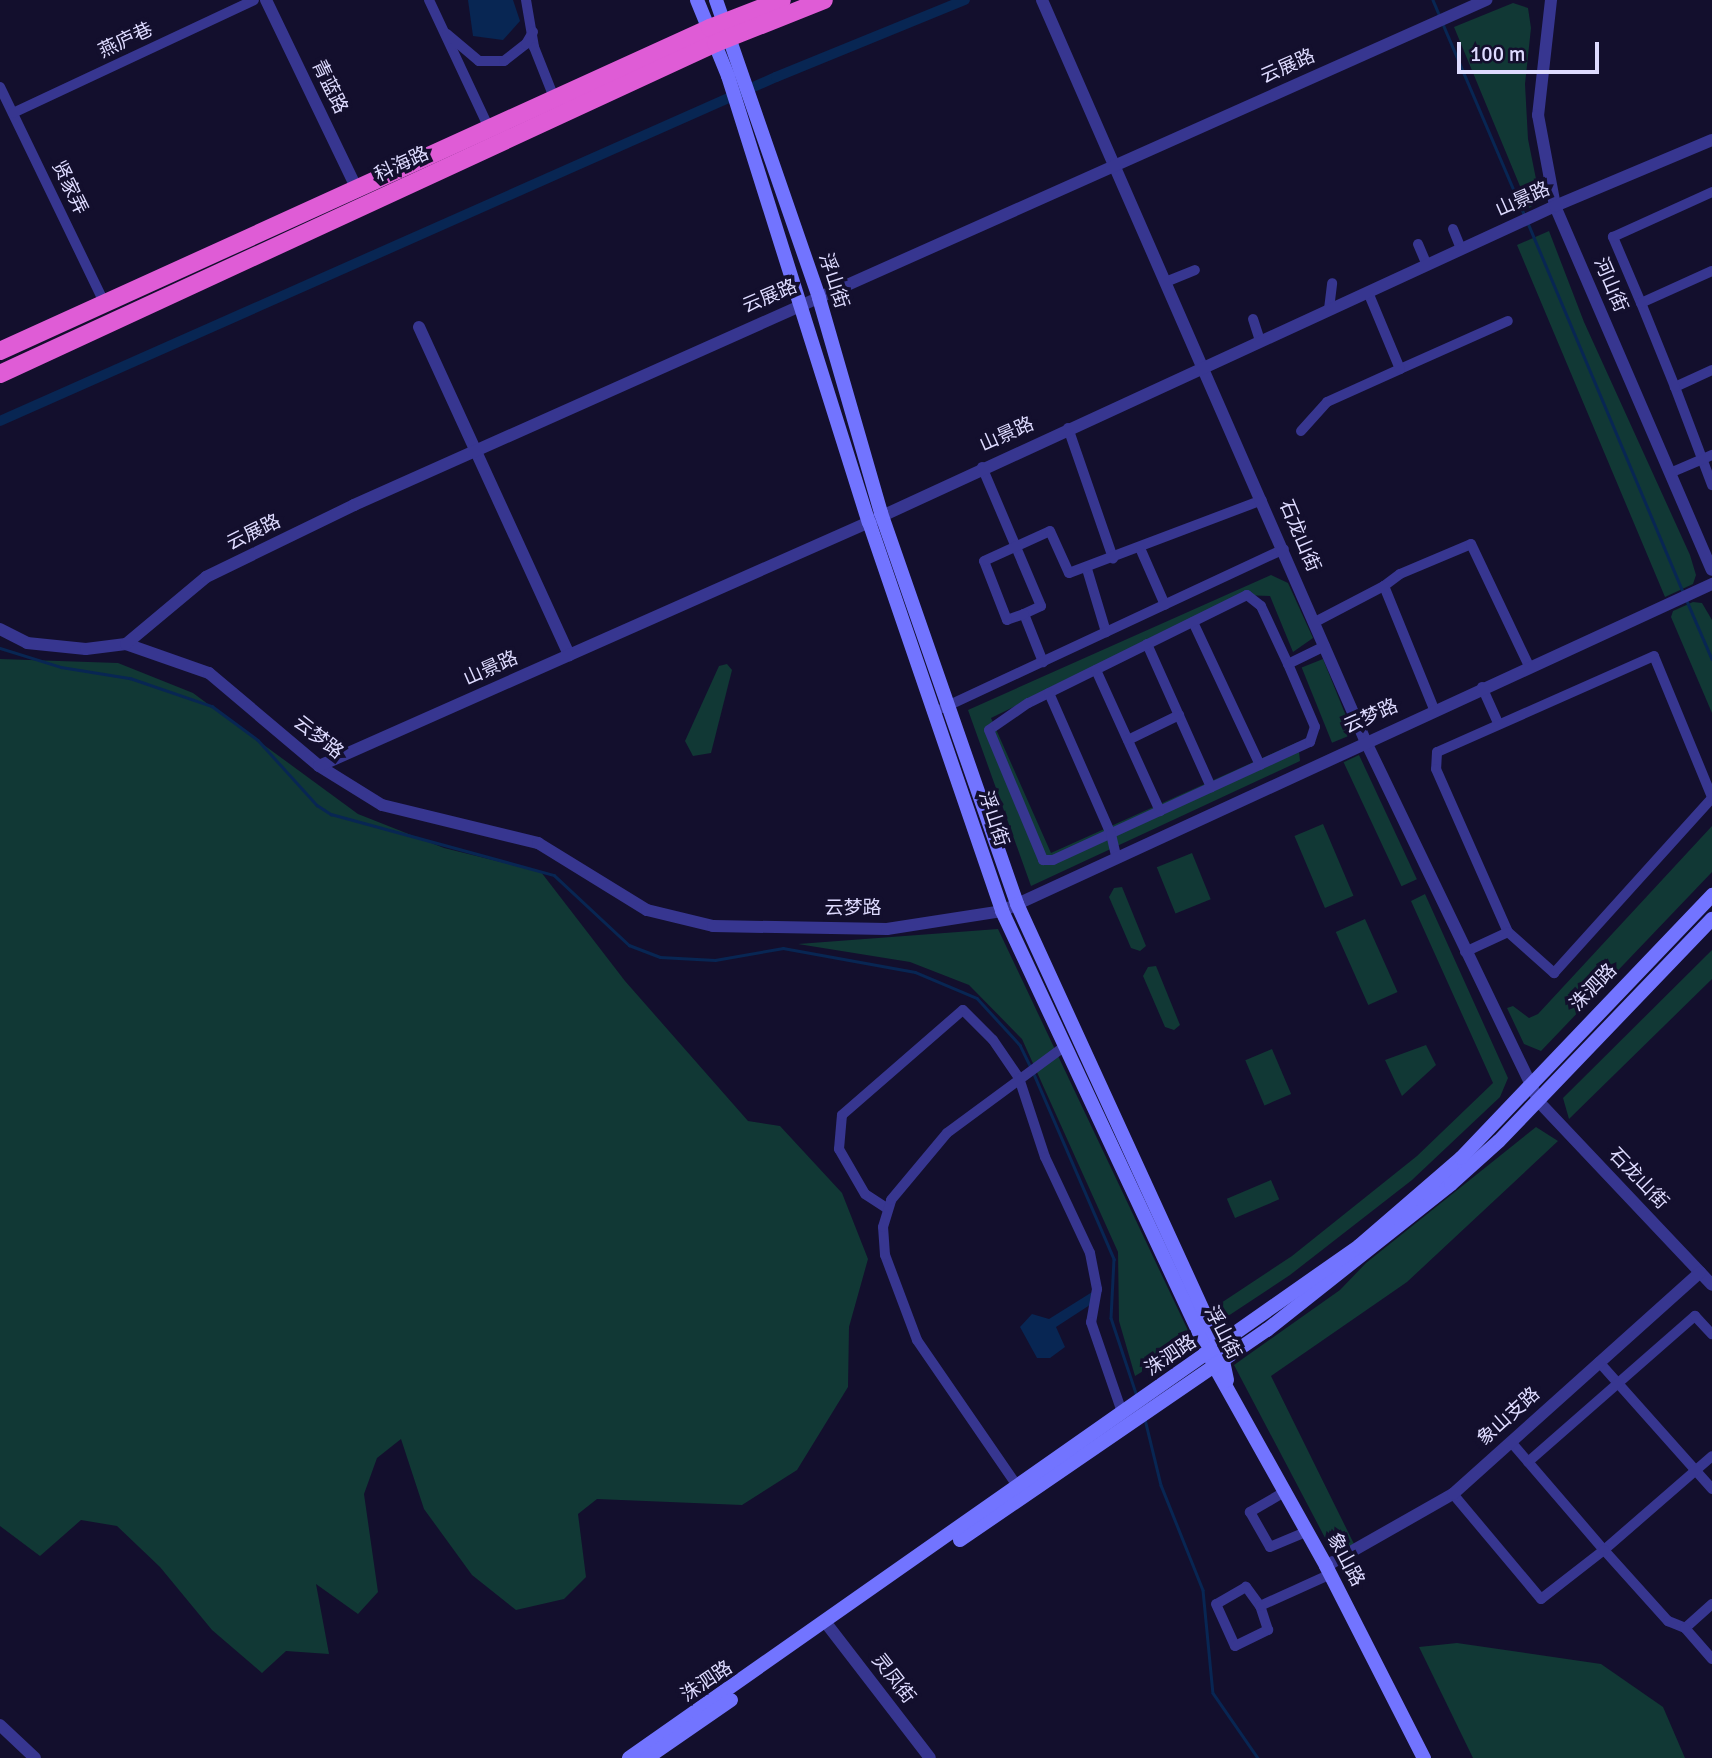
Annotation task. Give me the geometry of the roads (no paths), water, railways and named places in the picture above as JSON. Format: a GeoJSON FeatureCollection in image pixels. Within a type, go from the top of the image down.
{"type":"FeatureCollection","features":[{"type":"Feature","properties":{"kind":"highway","name":"科海路"},"geometry":{"type":"LineString","coordinates":[[0,374],[721,33],[782,0]]}},
{"type":"Feature","properties":{"kind":"highway","name":"科海路"},"geometry":{"type":"LineString","coordinates":[[0,351],[555,100],[721,33],[824,0]]}},
{"type":"Feature","properties":{"kind":"main road","name":"浮山街"},"geometry":{"type":"LineString","coordinates":[[697,0],[743,69],[819,298],[875,518]]}},
{"type":"Feature","properties":{"kind":"main road","name":"浮山街"},"geometry":{"type":"LineString","coordinates":[[716,0],[728,76],[875,518],[944,708],[1017,904],[1227,1382]]}},
{"type":"Feature","properties":{"kind":"main road","name":"浮山街"},"geometry":{"type":"LineString","coordinates":[[944,708],[1002,911],[1217,1357]]}},
{"type":"Feature","properties":{"kind":"main road","name":"洙泗路"},"geometry":{"type":"LineString","coordinates":[[1217,1357],[1359,1246],[1461,1158],[1531,1081],[1712,895]]}},
{"type":"Feature","properties":{"kind":"main road","name":"洙泗路"},"geometry":{"type":"LineString","coordinates":[[647,1758],[1021,1491],[1217,1357],[1451,1184],[1712,919]]}},
{"type":"Feature","properties":{"kind":"main road","name":"象山路"},"geometry":{"type":"LineString","coordinates":[[1227,1382],[1308,1531],[1424,1758]]}},
{"type":"Feature","properties":{"kind":"main road","name":"洙泗路"},"geometry":{"type":"LineString","coordinates":[[1021,1491],[1122,1412],[1142,1407]]}},
{"type":"Feature","properties":{"kind":"main road","name":"洙泗路"},"geometry":{"type":"LineString","coordinates":[[629,1758],[829,1627]]}},
{"type":"Feature","properties":{"kind":"street","name":"燕庐巷"},"geometry":{"type":"LineString","coordinates":[[13,113],[254,0]]}},
{"type":"Feature","properties":{"kind":"street","name":"青蓝路"},"geometry":{"type":"LineString","coordinates":[[266,0],[358,191]]}},
{"type":"Feature","properties":{"kind":"street"},"geometry":{"type":"LineString","coordinates":[[429,0],[489,130]]}},
{"type":"Feature","properties":{"kind":"street"},"geometry":{"type":"LineString","coordinates":[[526,0],[533,32],[555,100]]}},
{"type":"Feature","properties":{"kind":"street","name":"石龙山街"},"geometry":{"type":"LineString","coordinates":[[1042,0],[1118,166],[1366,740],[1465,952],[1538,1098],[1712,1285]]}},
{"type":"Feature","properties":{"kind":"street","name":"云展路"},"geometry":{"type":"LineString","coordinates":[[126,645],[206,577],[802,303],[819,298],[1118,166],[1486,0]]}},
{"type":"Feature","properties":{"kind":"street","name":"河山街"},"geometry":{"type":"LineString","coordinates":[[1552,0],[1538,115],[1555,206],[1712,570]]}},
{"type":"Feature","properties":{"kind":"street"},"geometry":{"type":"LineString","coordinates":[[445,33],[479,61],[504,61],[526,44],[533,32]]}},
{"type":"Feature","properties":{"kind":"street","name":"贤家弄"},"geometry":{"type":"LineString","coordinates":[[0,87],[106,304]]}},
{"type":"Feature","properties":{"kind":"street","name":"山景路"},"geometry":{"type":"LineString","coordinates":[[320,766],[875,518],[1555,206],[1712,140]]}},
{"type":"Feature","properties":{"kind":"street"},"geometry":{"type":"LineString","coordinates":[[1712,192],[1613,237],[1707,457],[1712,485]]}},
{"type":"Feature","properties":{"kind":"street"},"geometry":{"type":"LineString","coordinates":[[1452,229],[1461,249]]}},
{"type":"Feature","properties":{"kind":"street"},"geometry":{"type":"LineString","coordinates":[[1418,244],[1427,265]]}},
{"type":"Feature","properties":{"kind":"street"},"geometry":{"type":"LineString","coordinates":[[1168,281],[1195,270]]}},
{"type":"Feature","properties":{"kind":"street"},"geometry":{"type":"LineString","coordinates":[[1641,303],[1712,271]]}},
{"type":"Feature","properties":{"kind":"street"},"geometry":{"type":"LineString","coordinates":[[1329,309],[1332,283]]}},
{"type":"Feature","properties":{"kind":"street"},"geometry":{"type":"LineString","coordinates":[[1368,292],[1400,369]]}},
{"type":"Feature","properties":{"kind":"street"},"geometry":{"type":"LineString","coordinates":[[1253,319],[1260,341]]}},
{"type":"Feature","properties":{"kind":"street"},"geometry":{"type":"LineString","coordinates":[[1301,431],[1327,402],[1508,321]]}},
{"type":"Feature","properties":{"kind":"street"},"geometry":{"type":"LineString","coordinates":[[419,327],[473,452],[569,656]]}},
{"type":"Feature","properties":{"kind":"street"},"geometry":{"type":"LineString","coordinates":[[1675,387],[1712,370]]}},
{"type":"Feature","properties":{"kind":"street"},"geometry":{"type":"LineString","coordinates":[[1068,428],[1113,558]]}},
{"type":"Feature","properties":{"kind":"street"},"geometry":{"type":"LineString","coordinates":[[1670,473],[1707,457]]}},
{"type":"Feature","properties":{"kind":"street"},"geometry":{"type":"LineString","coordinates":[[982,467],[1016,546],[1041,606],[1007,620],[984,561],[1016,546],[1050,531],[1069,573],[1087,569],[1262,500]]}},
{"type":"Feature","properties":{"kind":"street"},"geometry":{"type":"LineString","coordinates":[[1315,622],[1384,586],[1400,574],[1471,544],[1529,666]]}},
{"type":"Feature","properties":{"kind":"street"},"geometry":{"type":"LineString","coordinates":[[1140,548],[1165,605]]}},
{"type":"Feature","properties":{"kind":"street"},"geometry":{"type":"LineString","coordinates":[[944,708],[1283,549]]}},
{"type":"Feature","properties":{"kind":"street"},"geometry":{"type":"LineString","coordinates":[[1087,569],[1106,632]]}},
{"type":"Feature","properties":{"kind":"street","name":"云梦路"},"geometry":{"type":"LineString","coordinates":[[0,629],[27,643],[86,649],[126,645],[209,673],[320,766],[382,805],[538,843],[647,909],[713,926],[887,929],[1002,911],[1366,740],[1712,584]]}},
{"type":"Feature","properties":{"kind":"street"},"geometry":{"type":"LineString","coordinates":[[1384,586],[1434,709]]}},
{"type":"Feature","properties":{"kind":"street"},"geometry":{"type":"LineString","coordinates":[[1247,595],[1262,606],[1288,664],[1315,727],[1310,742],[1054,860],[1043,860],[989,730],[1049,693],[1147,644],[1247,595]]}},
{"type":"Feature","properties":{"kind":"street"},"geometry":{"type":"LineString","coordinates":[[1024,614],[1044,662]]}},
{"type":"Feature","properties":{"kind":"street"},"geometry":{"type":"LineString","coordinates":[[1193,622],[1260,765]]}},
{"type":"Feature","properties":{"kind":"street"},"geometry":{"type":"LineString","coordinates":[[1147,644],[1212,788]]}},
{"type":"Feature","properties":{"kind":"street"},"geometry":{"type":"LineString","coordinates":[[1288,664],[1325,646]]}},
{"type":"Feature","properties":{"kind":"street"},"geometry":{"type":"LineString","coordinates":[[1654,656],[1712,797],[1554,974],[1508,932],[1436,769],[1437,752],[1498,723],[1654,656]]}},
{"type":"Feature","properties":{"kind":"street"},"geometry":{"type":"LineString","coordinates":[[1096,670],[1160,811]]}},
{"type":"Feature","properties":{"kind":"street"},"geometry":{"type":"LineString","coordinates":[[1482,687],[1498,723]]}},
{"type":"Feature","properties":{"kind":"street"},"geometry":{"type":"LineString","coordinates":[[1049,693],[1111,834],[1116,856]]}},
{"type":"Feature","properties":{"kind":"street"},"geometry":{"type":"LineString","coordinates":[[1128,740],[1179,715]]}},
{"type":"Feature","properties":{"kind":"street"},"geometry":{"type":"LineString","coordinates":[[1465,952],[1508,932]]}},
{"type":"Feature","properties":{"kind":"street"},"geometry":{"type":"LineString","coordinates":[[888,1209],[865,1194],[839,1149],[842,1115],[963,1010],[1023,1075],[1045,1157],[1090,1253],[1097,1289],[1091,1322],[1122,1412]]}},
{"type":"Feature","properties":{"kind":"street"},"geometry":{"type":"LineString","coordinates":[[1021,1491],[917,1340],[902,1309],[885,1255],[888,1209],[911,1170],[947,1133],[1065,1046]]}},
{"type":"Feature","properties":{"kind":"street","name":"象山支路"},"geometry":{"type":"LineString","coordinates":[[1328,1570],[1453,1494],[1700,1272]]}},
{"type":"Feature","properties":{"kind":"street"},"geometry":{"type":"LineString","coordinates":[[1528,1462],[1695,1316],[1712,1334]]}},
{"type":"Feature","properties":{"kind":"street"},"geometry":{"type":"LineString","coordinates":[[1600,1363],[1712,1489]]}},
{"type":"Feature","properties":{"kind":"street"},"geometry":{"type":"LineString","coordinates":[[1511,1442],[1668,1621],[1685,1628],[1712,1659]]}},
{"type":"Feature","properties":{"kind":"street"},"geometry":{"type":"LineString","coordinates":[[1453,1494],[1541,1599],[1604,1550],[1712,1456]]}},
{"type":"Feature","properties":{"kind":"street"},"geometry":{"type":"LineString","coordinates":[[1286,1491],[1250,1512],[1270,1547],[1308,1531]]}},
{"type":"Feature","properties":{"kind":"street"},"geometry":{"type":"LineString","coordinates":[[1260,1606],[1328,1570]]}},
{"type":"Feature","properties":{"kind":"street"},"geometry":{"type":"LineString","coordinates":[[1247,1587],[1260,1606],[1268,1630],[1235,1646],[1216,1604],[1247,1587]]}},
{"type":"Feature","properties":{"kind":"street"},"geometry":{"type":"LineString","coordinates":[[1685,1628],[1712,1604]]}},
{"type":"Feature","properties":{"kind":"street","name":"灵凤街"},"geometry":{"type":"LineString","coordinates":[[829,1627],[930,1758]]}},
{"type":"Feature","properties":{"kind":"street"},"geometry":{"type":"LineString","coordinates":[[0,1725],[34,1758]]}},
{"type":"Feature","properties":{"kind":"water"},"geometry":{"type":"Polygon","coordinates":[[[468,0],[513,0],[520,21],[503,40],[473,36],[468,0]]]}},
{"type":"Feature","properties":{"kind":"water"},"geometry":{"type":"Polygon","coordinates":[[[1097,1289],[1096,1301],[1056,1327],[1065,1347],[1050,1358],[1037,1358],[1020,1327],[1032,1314],[1049,1319],[1097,1289]]]}},
{"type":"Feature","properties":{"kind":"waterway"},"geometry":{"type":"LineString","coordinates":[[0,421],[776,77],[965,0]]}},
{"type":"Feature","properties":{"kind":"waterway"},"geometry":{"type":"LineString","coordinates":[[1433,0],[1439,14]]}},
{"type":"Feature","properties":{"kind":"waterway"},"geometry":{"type":"LineString","coordinates":[[1443,24],[1524,214]]}},
{"type":"Feature","properties":{"kind":"waterway"},"geometry":{"type":"LineString","coordinates":[[1528,223],[1683,591]]}},
{"type":"Feature","properties":{"kind":"waterway"},"geometry":{"type":"LineString","coordinates":[[1687,601],[1712,659]]}},
{"type":"Feature","properties":{"kind":"waterway"},"geometry":{"type":"LineString","coordinates":[[0,648],[61,667],[130,678],[212,706],[258,740],[317,805],[331,814],[554,875],[629,945],[660,957],[715,960],[783,948],[915,972],[977,998],[1020,1045],[1031,1068]]}},
{"type":"Feature","properties":{"kind":"waterway"},"geometry":{"type":"LineString","coordinates":[[1034,1074],[1114,1259],[1111,1318],[1137,1396]]}},
{"type":"Feature","properties":{"kind":"waterway"},"geometry":{"type":"LineString","coordinates":[[1145,1419],[1161,1485],[1203,1590],[1213,1693],[1258,1758]]}}]}
